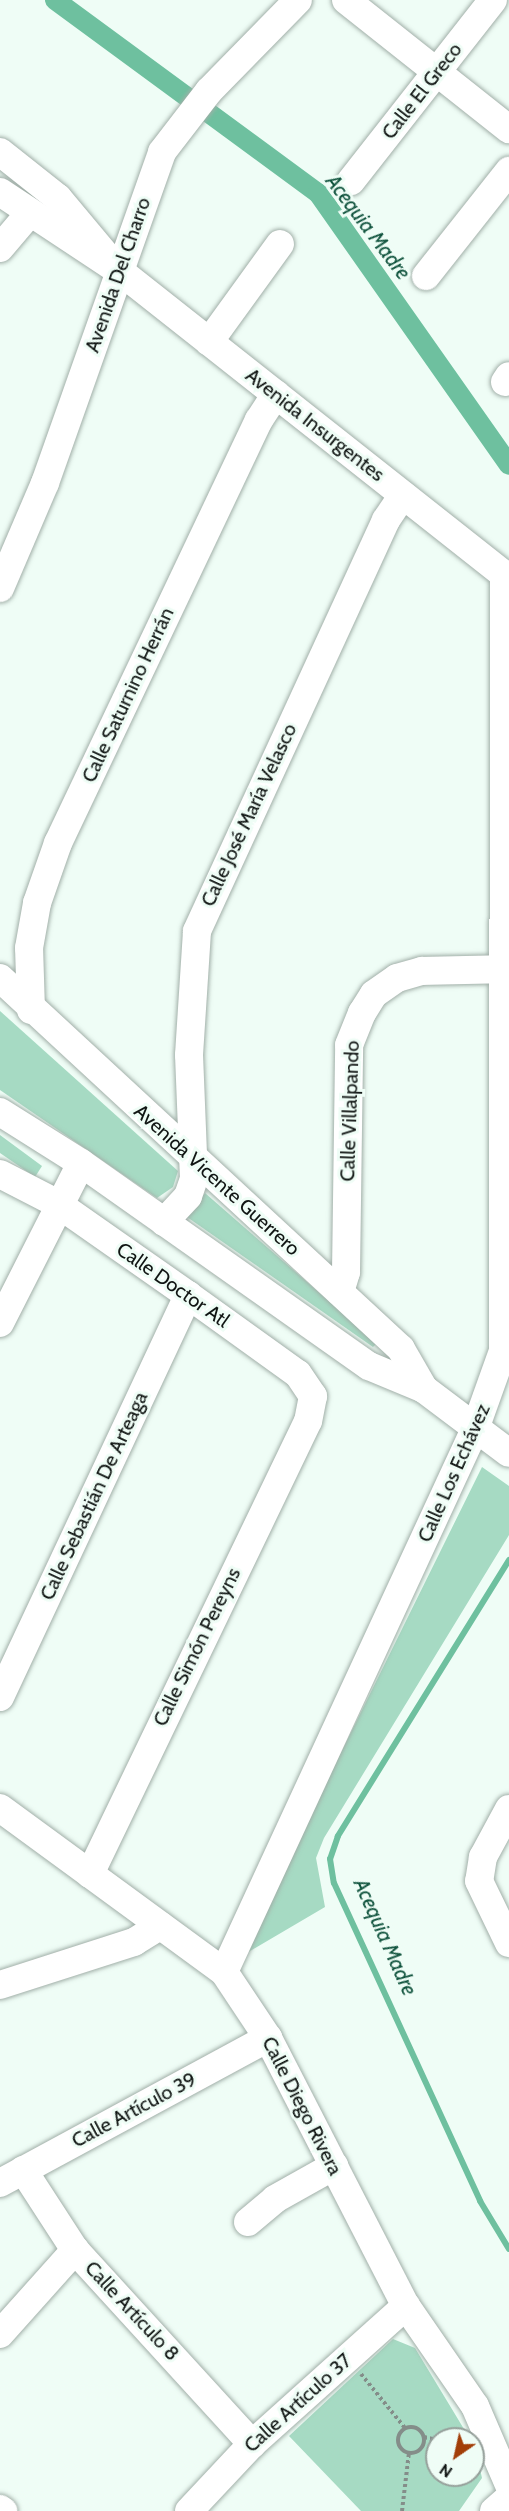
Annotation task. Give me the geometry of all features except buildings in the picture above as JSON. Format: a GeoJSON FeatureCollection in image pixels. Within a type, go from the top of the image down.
{"type":"FeatureCollection","features":[{"type":"Feature","properties":{"kind":"street","name":"Avenida Del Charro"},"geometry":{"type":"LineString","coordinates":[[0,588],[45,483],[121,272],[153,171],[179,125],[209,90],[298,0]]}},
{"type":"Feature","properties":{"kind":"street"},"geometry":{"type":"LineString","coordinates":[[346,0],[509,129]]}},
{"type":"Feature","properties":{"kind":"street","name":"Calle El Greco"},"geometry":{"type":"LineString","coordinates":[[351,181],[493,0]]}},
{"type":"Feature","properties":{"kind":"street","name":"Avenida Insurgentes"},"geometry":{"type":"LineString","coordinates":[[0,152],[57,198],[121,272]]}},
{"type":"Feature","properties":{"kind":"street"},"geometry":{"type":"LineString","coordinates":[[426,276],[509,171]]}},
{"type":"Feature","properties":{"kind":"street","name":"Avenida Insurgentes"},"geometry":{"type":"LineString","coordinates":[[0,192],[28,215],[121,272],[506,576]]}},
{"type":"Feature","properties":{"kind":"street"},"geometry":{"type":"LineString","coordinates":[[0,248],[28,215]]}},
{"type":"Feature","properties":{"kind":"street"},"geometry":{"type":"LineString","coordinates":[[209,342],[280,244]]}},
{"type":"Feature","properties":{"kind":"street","name":"Calle Saturnino Herrán"},"geometry":{"type":"LineString","coordinates":[[31,1010],[29,948],[37,903],[58,843],[258,420],[276,394]]}},
{"type":"Feature","properties":{"kind":"street","name":"Calle José María Velasco"},"geometry":{"type":"LineString","coordinates":[[164,1222],[188,1196],[193,1159],[189,1055],[197,931],[335,628],[403,495]]}},
{"type":"Feature","properties":{"kind":"street","name":"Calle Los Echávez"},"geometry":{"type":"LineString","coordinates":[[224,1972],[475,1429],[496,1378],[506,1327],[504,968],[506,576]]}},
{"type":"Feature","properties":{"kind":"street","name":"Calle Villalpando"},"geometry":{"type":"LineString","coordinates":[[340,1292],[346,1272],[348,1068],[355,1027],[374,994],[397,978],[422,971],[504,968]]}},
{"type":"Feature","properties":{"kind":"street","name":"Avenida Vicente Guerrero"},"geometry":{"type":"LineString","coordinates":[[0,978],[31,1010],[400,1349],[424,1389]]}},
{"type":"Feature","properties":{"kind":"street","name":"Avenida Vicente Guerrero"},"geometry":{"type":"LineString","coordinates":[[0,1112],[81,1163],[369,1366],[424,1389],[509,1453]]}},
{"type":"Feature","properties":{"kind":"street"},"geometry":{"type":"LineString","coordinates":[[0,1323],[58,1204],[81,1163]]}},
{"type":"Feature","properties":{"kind":"street","name":"Calle Doctor Atl"},"geometry":{"type":"LineString","coordinates":[[0,1174],[58,1204],[298,1374],[313,1396],[308,1421]]}},
{"type":"Feature","properties":{"kind":"street","name":"Calle Sebastián De Arteaga"},"geometry":{"type":"LineString","coordinates":[[0,1697],[188,1294]]}},
{"type":"Feature","properties":{"kind":"street","name":"Calle Simón Pereyns"},"geometry":{"type":"LineString","coordinates":[[90,1874],[308,1421]]}},
{"type":"Feature","properties":{"kind":"street","name":"Calle Diego Rivera"},"geometry":{"type":"LineString","coordinates":[[0,1808],[224,1972],[268,2038],[406,2306],[475,2406],[509,2485]]}},
{"type":"Feature","properties":{"kind":"street"},"geometry":{"type":"LineString","coordinates":[[509,1809],[479,1869],[493,1915],[509,1943]]}},
{"type":"Feature","properties":{"kind":"street"},"geometry":{"type":"LineString","coordinates":[[0,1985],[134,1942],[160,1926]]}},
{"type":"Feature","properties":{"kind":"street","name":"Calle Artículo 39"},"geometry":{"type":"LineString","coordinates":[[11,2177],[268,2038]]}},
{"type":"Feature","properties":{"kind":"street"},"geometry":{"type":"LineString","coordinates":[[248,2222],[334,2166]]}},
{"type":"Feature","properties":{"kind":"street","name":"Calle Artículo 8"},"geometry":{"type":"LineString","coordinates":[[11,2177],[252,2444]]}},
{"type":"Feature","properties":{"kind":"street"},"geometry":{"type":"LineString","coordinates":[[0,2334],[75,2250]]}},
{"type":"Feature","properties":{"kind":"street","name":"Calle Artículo 37"},"geometry":{"type":"LineString","coordinates":[[184,2508],[406,2306]]}},
{"type":"Feature","properties":{"kind":"street"},"geometry":{"type":"LineString","coordinates":[[494,2511],[509,2498]]}},
{"type":"Feature","properties":{"kind":"path"},"geometry":{"type":"LineString","coordinates":[[347,2358],[405,2428]]}},
{"type":"Feature","properties":{"kind":"path"},"geometry":{"type":"LineString","coordinates":[[405,2428],[415,2427],[424,2437],[421,2448],[409,2452]]}},
{"type":"Feature","properties":{"kind":"path"},"geometry":{"type":"LineString","coordinates":[[402,2511],[409,2452],[398,2439],[405,2428]]}},
{"type":"Feature","properties":{"kind":"green space"},"geometry":{"type":"Polygon","coordinates":[[[0,1011],[178,1171],[173,1187],[157,1198],[0,1090],[0,1011]]]}},
{"type":"Feature","properties":{"kind":"green space"},"geometry":{"type":"Polygon","coordinates":[[[0,1135],[42,1166],[35,1177],[0,1153],[0,1135]]]}},
{"type":"Feature","properties":{"kind":"green space"},"geometry":{"type":"Polygon","coordinates":[[[205,1193],[377,1343],[373,1347],[187,1217],[205,1193]]]}},
{"type":"Feature","properties":{"kind":"green space"},"geometry":{"type":"Polygon","coordinates":[[[482,1467],[509,1486],[509,1535],[324,1838],[316,1858],[325,1907],[240,1957],[482,1467]]]}},
{"type":"Feature","properties":{"kind":"green space"},"geometry":{"type":"Polygon","coordinates":[[[393,2339],[415,2348],[463,2427],[425,2427],[425,2487],[476,2487],[459,2511],[361,2511],[289,2436],[393,2339]]]}},
{"type":"Feature","properties":{"kind":"waterway","name":"Acequia Madre"},"geometry":{"type":"LineString","coordinates":[[55,0],[318,193],[509,465]]}},
{"type":"Feature","properties":{"kind":"waterway","name":"Acequia Madre"},"geometry":{"type":"LineString","coordinates":[[509,1560],[338,1836],[330,1859],[334,1883],[480,2201],[509,2249]]}}]}
